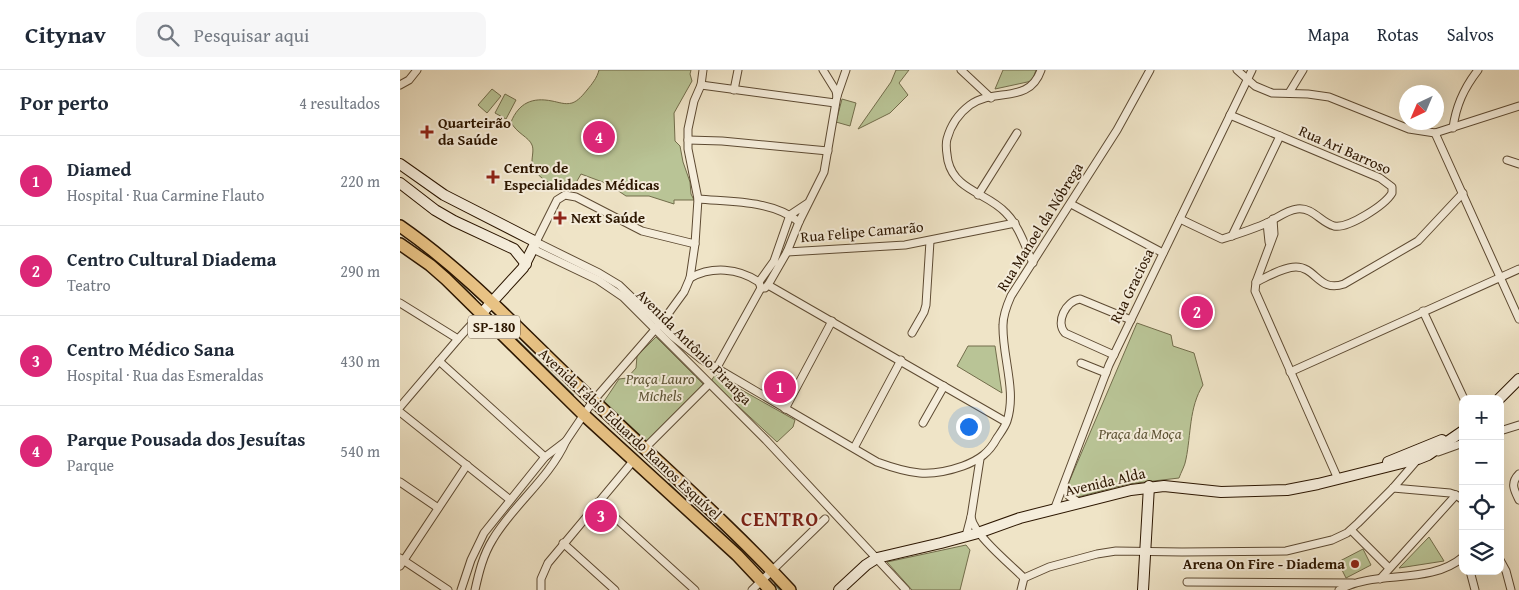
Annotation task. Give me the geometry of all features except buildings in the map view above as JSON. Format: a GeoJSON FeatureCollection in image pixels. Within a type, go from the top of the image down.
{"type":"FeatureCollection","features":[{"type":"Feature","properties":{"kind":"main road","name":"Avenida Antônio Piranga"},"geometry":{"type":"LineString","coordinates":[[400,164],[444,195],[534,245]]}},
{"type":"Feature","properties":{"kind":"main road"},"geometry":{"type":"LineString","coordinates":[[400,183],[435,210],[514,249],[526,264]]}},
{"type":"Feature","properties":{"kind":"main road","name":"Avenida Fábio Eduardo Ramos Esquível"},"geometry":{"type":"LineString","coordinates":[[400,226],[446,261],[492,302],[593,401],[645,448],[772,570],[790,590]]}},
{"type":"Feature","properties":{"kind":"main road","name":"Avenida Fábio Eduardo Ramos Esquível"},"geometry":{"type":"LineString","coordinates":[[400,244],[436,270],[584,415],[737,555],[770,590]]}},
{"type":"Feature","properties":{"kind":"main road"},"geometry":{"type":"LineString","coordinates":[[481,314],[526,264],[534,245]]}},
{"type":"Feature","properties":{"kind":"main road"},"geometry":{"type":"LineString","coordinates":[[1503,395],[1519,379]]}},
{"type":"Feature","properties":{"kind":"main road","name":"Avenida Alda"},"geometry":{"type":"LineString","coordinates":[[1374,469],[1459,433]]}},
{"type":"Feature","properties":{"kind":"main road","name":"Avenida Alda"},"geometry":{"type":"LineString","coordinates":[[877,558],[978,533],[1020,518],[1149,486],[1221,492],[1276,491],[1305,487],[1418,459],[1428,455],[1459,434]]}},
{"type":"Feature","properties":{"kind":"main road"},"geometry":{"type":"LineString","coordinates":[[1418,459],[1432,445]]}},
{"type":"Feature","properties":{"kind":"main road"},"geometry":{"type":"LineString","coordinates":[[634,460],[642,457],[666,477],[678,480]]}},
{"type":"Feature","properties":{"kind":"main road"},"geometry":{"type":"LineString","coordinates":[[1143,590],[1149,486]]}},
{"type":"Feature","properties":{"kind":"main road"},"geometry":{"type":"LineString","coordinates":[[839,590],[877,558]]}},
{"type":"Feature","properties":{"kind":"street"},"geometry":{"type":"LineString","coordinates":[[400,85],[409,80],[417,70]]}},
{"type":"Feature","properties":{"kind":"street"},"geometry":{"type":"LineString","coordinates":[[475,590],[481,564],[493,538],[561,454],[566,441],[593,401],[675,305],[690,278],[695,244],[698,199],[688,149],[688,129],[694,102],[701,85],[703,70]]}},
{"type":"Feature","properties":{"kind":"street"},"geometry":{"type":"LineString","coordinates":[[734,90],[738,70]]}},
{"type":"Feature","properties":{"kind":"street"},"geometry":{"type":"LineString","coordinates":[[779,247],[787,252],[824,172],[836,91],[822,70]]}},
{"type":"Feature","properties":{"kind":"street"},"geometry":{"type":"LineString","coordinates":[[836,100],[846,70]]}},
{"type":"Feature","properties":{"kind":"street"},"geometry":{"type":"LineString","coordinates":[[961,70],[990,98]]}},
{"type":"Feature","properties":{"kind":"street"},"geometry":{"type":"LineString","coordinates":[[1033,263],[1015,223],[1005,211],[978,195],[953,175],[946,145],[950,127],[971,104],[1021,92],[1031,87],[1038,79],[1042,70]]}},
{"type":"Feature","properties":{"kind":"street","name":"Rua Manoel da Nóbrega"},"geometry":{"type":"LineString","coordinates":[[658,326],[716,369],[877,462],[902,471],[926,474],[949,471],[980,459],[994,443],[1006,422],[1009,408],[1009,383],[1003,324],[1011,296],[1117,130],[1150,70]]}},
{"type":"Feature","properties":{"kind":"street"},"geometry":{"type":"LineString","coordinates":[[1237,70],[1255,86],[1272,92],[1329,97],[1409,129],[1435,133],[1519,106]]}},
{"type":"Feature","properties":{"kind":"street","name":"Rua Graciosa"},"geometry":{"type":"LineString","coordinates":[[1054,510],[1114,355],[1252,70]]}},
{"type":"Feature","properties":{"kind":"street"},"geometry":{"type":"LineString","coordinates":[[1289,93],[1303,70]]}},
{"type":"Feature","properties":{"kind":"street"},"geometry":{"type":"LineString","coordinates":[[1453,128],[1458,104],[1464,90],[1478,70]]}},
{"type":"Feature","properties":{"kind":"street"},"geometry":{"type":"LineString","coordinates":[[701,85],[836,100]]}},
{"type":"Feature","properties":{"kind":"street","name":"Rua Ari Barroso"},"geometry":{"type":"LineString","coordinates":[[1230,115],[1380,178],[1392,187],[1392,194],[1385,202],[1365,215],[1338,226],[1331,225],[1308,210],[1302,209],[1294,209],[1270,221]]}},
{"type":"Feature","properties":{"kind":"street"},"geometry":{"type":"LineString","coordinates":[[978,195],[1017,133]]}},
{"type":"Feature","properties":{"kind":"street"},"geometry":{"type":"LineString","coordinates":[[1435,133],[1519,319]]}},
{"type":"Feature","properties":{"kind":"street"},"geometry":{"type":"LineString","coordinates":[[1232,236],[1280,136]]}},
{"type":"Feature","properties":{"kind":"street"},"geometry":{"type":"LineString","coordinates":[[688,140],[722,141],[828,151]]}},
{"type":"Feature","properties":{"kind":"street"},"geometry":{"type":"LineString","coordinates":[[1507,160],[1519,164]]}},
{"type":"Feature","properties":{"kind":"street"},"geometry":{"type":"LineString","coordinates":[[1256,282],[1294,267],[1301,268],[1329,286],[1336,287],[1344,284],[1413,245],[1424,236],[1463,193]]}},
{"type":"Feature","properties":{"kind":"street"},"geometry":{"type":"LineString","coordinates":[[534,245],[557,200],[565,195],[576,197],[642,230],[695,244]]}},
{"type":"Feature","properties":{"kind":"street"},"geometry":{"type":"LineString","coordinates":[[698,199],[768,207],[790,215],[800,222]]}},
{"type":"Feature","properties":{"kind":"street"},"geometry":{"type":"LineString","coordinates":[[790,215],[808,204]]}},
{"type":"Feature","properties":{"kind":"street"},"geometry":{"type":"LineString","coordinates":[[1071,204],[1164,253]]}},
{"type":"Feature","properties":{"kind":"street","name":"Rua Felipe Camarão"},"geometry":{"type":"LineString","coordinates":[[716,369],[763,285],[790,215]]}},
{"type":"Feature","properties":{"kind":"street"},"geometry":{"type":"LineString","coordinates":[[1180,219],[1222,239],[1270,221],[1269,245],[1256,282],[1257,296],[1338,479]]}},
{"type":"Feature","properties":{"kind":"street","name":"Rua Felipe Camarão"},"geometry":{"type":"LineString","coordinates":[[763,285],[787,252],[904,245],[1015,223]]}},
{"type":"Feature","properties":{"kind":"street"},"geometry":{"type":"LineString","coordinates":[[912,333],[926,305],[930,241]]}},
{"type":"Feature","properties":{"kind":"street","name":"Avenida Antônio Piranga"},"geometry":{"type":"LineString","coordinates":[[534,245],[599,273],[619,285],[709,384],[766,440],[906,590]]}},
{"type":"Feature","properties":{"kind":"street"},"geometry":{"type":"LineString","coordinates":[[1290,372],[1519,269]]}},
{"type":"Feature","properties":{"kind":"street"},"geometry":{"type":"LineString","coordinates":[[690,278],[700,274],[725,270],[740,272],[832,321],[1006,422]]}},
{"type":"Feature","properties":{"kind":"street"},"geometry":{"type":"LineString","coordinates":[[1114,355],[1065,333],[1061,329],[1060,323],[1066,308],[1074,300],[1080,299],[1131,320]]}},
{"type":"Feature","properties":{"kind":"street"},"geometry":{"type":"LineString","coordinates":[[400,304],[458,339]]}},
{"type":"Feature","properties":{"kind":"street"},"geometry":{"type":"LineString","coordinates":[[1424,311],[1462,395]]}},
{"type":"Feature","properties":{"kind":"street"},"geometry":{"type":"LineString","coordinates":[[400,407],[481,314]]}},
{"type":"Feature","properties":{"kind":"street"},"geometry":{"type":"LineString","coordinates":[[786,409],[832,321]]}},
{"type":"Feature","properties":{"kind":"street"},"geometry":{"type":"LineString","coordinates":[[854,448],[901,360]]}},
{"type":"Feature","properties":{"kind":"street"},"geometry":{"type":"LineString","coordinates":[[439,361],[545,457]]}},
{"type":"Feature","properties":{"kind":"street"},"geometry":{"type":"LineString","coordinates":[[1081,363],[1106,373]]}},
{"type":"Feature","properties":{"kind":"street"},"geometry":{"type":"LineString","coordinates":[[645,448],[709,384]]}},
{"type":"Feature","properties":{"kind":"street"},"geometry":{"type":"LineString","coordinates":[[923,423],[944,386]]}},
{"type":"Feature","properties":{"kind":"street"},"geometry":{"type":"LineString","coordinates":[[400,412],[509,499]]}},
{"type":"Feature","properties":{"kind":"street"},"geometry":{"type":"LineString","coordinates":[[1504,430],[1519,425]]}},
{"type":"Feature","properties":{"kind":"street"},"geometry":{"type":"LineString","coordinates":[[461,590],[484,533],[509,499],[545,457],[566,441]]}},
{"type":"Feature","properties":{"kind":"street"},"geometry":{"type":"LineString","coordinates":[[1428,455],[1459,444]]}},
{"type":"Feature","properties":{"kind":"street"},"geometry":{"type":"LineString","coordinates":[[966,536],[971,517],[980,459]]}},
{"type":"Feature","properties":{"kind":"street"},"geometry":{"type":"LineString","coordinates":[[1024,578],[1049,567],[1116,551],[1286,551],[1332,540],[1351,530],[1393,488],[1418,459]]}},
{"type":"Feature","properties":{"kind":"street"},"geometry":{"type":"LineString","coordinates":[[541,590],[541,579],[544,569],[563,543],[634,460]]}},
{"type":"Feature","properties":{"kind":"street"},"geometry":{"type":"LineString","coordinates":[[448,590],[401,561],[467,465]]}},
{"type":"Feature","properties":{"kind":"street"},"geometry":{"type":"LineString","coordinates":[[538,466],[546,473]]}},
{"type":"Feature","properties":{"kind":"street"},"geometry":{"type":"LineString","coordinates":[[1519,474],[1514,479],[1513,484],[1519,500]]}},
{"type":"Feature","properties":{"kind":"street"},"geometry":{"type":"LineString","coordinates":[[400,482],[438,508]]}},
{"type":"Feature","properties":{"kind":"street"},"geometry":{"type":"LineString","coordinates":[[1064,486],[1069,496],[1080,503]]}},
{"type":"Feature","properties":{"kind":"street"},"geometry":{"type":"LineString","coordinates":[[1393,488],[1456,495],[1459,497]]}},
{"type":"Feature","properties":{"kind":"street"},"geometry":{"type":"LineString","coordinates":[[1379,579],[1456,495]]}},
{"type":"Feature","properties":{"kind":"street"},"geometry":{"type":"LineString","coordinates":[[598,502],[695,590]]}},
{"type":"Feature","properties":{"kind":"street"},"geometry":{"type":"LineString","coordinates":[[971,517],[978,533],[1024,578]]}},
{"type":"Feature","properties":{"kind":"street"},"geometry":{"type":"LineString","coordinates":[[752,590],[825,519]]}},
{"type":"Feature","properties":{"kind":"street"},"geometry":{"type":"LineString","coordinates":[[1351,530],[1389,568]]}},
{"type":"Feature","properties":{"kind":"street"},"geometry":{"type":"LineString","coordinates":[[563,543],[612,588]]}},
{"type":"Feature","properties":{"kind":"street"},"geometry":{"type":"LineString","coordinates":[[1187,582],[1353,583],[1446,568],[1459,560]]}},
{"type":"Feature","properties":{"kind":"street"},"geometry":{"type":"LineString","coordinates":[[1504,567],[1511,590]]}},
{"type":"Feature","properties":{"kind":"street"},"geometry":{"type":"LineString","coordinates":[[1471,575],[1475,590]]}},
{"type":"Feature","properties":{"kind":"street"},"geometry":{"type":"LineString","coordinates":[[1021,590],[1024,578]]}},
{"type":"Feature","properties":{"kind":"street"},"geometry":{"type":"LineString","coordinates":[[1338,590],[1353,583]]}},
{"type":"Feature","properties":{"kind":"green space"},"geometry":{"type":"Polygon","coordinates":[[[599,70],[691,70],[692,81],[674,113],[675,141],[680,146],[694,200],[674,200],[674,204],[649,196],[626,196],[608,184],[581,174],[573,188],[568,184],[560,188],[542,178],[533,167],[532,145],[513,126],[511,122],[514,115],[522,106],[532,101],[545,100],[567,104],[574,102],[591,85],[599,70]]]}},
{"type":"Feature","properties":{"kind":"green space"},"geometry":{"type":"Polygon","coordinates":[[[896,70],[909,70],[899,83],[908,95],[890,113],[858,129],[891,82],[896,70]]]}},
{"type":"Feature","properties":{"kind":"green space"},"geometry":{"type":"Polygon","coordinates":[[[1003,70],[1036,70],[1032,81],[995,89],[1003,70]]]}},
{"type":"Feature","properties":{"kind":"green space"},"geometry":{"type":"Polygon","coordinates":[[[492,89],[501,96],[487,113],[478,105],[492,89]]]}},
{"type":"Feature","properties":{"kind":"green space"},"geometry":{"type":"Polygon","coordinates":[[[505,94],[516,100],[506,119],[495,113],[505,94]]]}},
{"type":"Feature","properties":{"kind":"green space"},"geometry":{"type":"Polygon","coordinates":[[[842,99],[856,103],[850,126],[836,122],[842,99]]]}},
{"type":"Feature","properties":{"kind":"green space","name":"Praça da Moça"},"geometry":{"type":"Polygon","coordinates":[[[1137,323],[1171,335],[1173,346],[1194,353],[1203,385],[1195,402],[1185,464],[1179,478],[1128,484],[1078,497],[1070,491],[1069,482],[1137,323]]]}},
{"type":"Feature","properties":{"kind":"green space","name":"Praça Lauro Michels"},"geometry":{"type":"Polygon","coordinates":[[[656,337],[705,386],[647,442],[642,440],[603,403],[619,379],[627,378],[636,368],[637,356],[656,337]]]}},
{"type":"Feature","properties":{"kind":"green space"},"geometry":{"type":"Polygon","coordinates":[[[968,346],[995,346],[1002,393],[957,366],[968,346]]]}},
{"type":"Feature","properties":{"kind":"green space"},"geometry":{"type":"Polygon","coordinates":[[[715,375],[795,420],[793,427],[777,442],[711,381],[715,375]]]}},
{"type":"Feature","properties":{"kind":"green space"},"geometry":{"type":"Polygon","coordinates":[[[1429,537],[1444,561],[1399,568],[1429,537]]]}},
{"type":"Feature","properties":{"kind":"green space"},"geometry":{"type":"Polygon","coordinates":[[[966,545],[970,550],[960,590],[912,590],[887,562],[966,545]]]}},
{"type":"Feature","properties":{"kind":"green space","name":"Arena On Fire - Diadema"},"geometry":{"type":"Polygon","coordinates":[[[1363,549],[1371,565],[1346,578],[1338,562],[1363,549]]]}},
{"type":"Feature","properties":{"kind":"waterway"},"geometry":{"type":"LineString","coordinates":[[448,273],[475,299]]}},
{"type":"Feature","properties":{"kind":"waterway"},"geometry":{"type":"LineString","coordinates":[[495,318],[573,395]]}},
{"type":"Feature","properties":{"kind":"waterway"},"geometry":{"type":"LineString","coordinates":[[669,484],[700,514]]}},
{"type":"Feature","properties":{"kind":"waterway"},"geometry":{"type":"LineString","coordinates":[[775,584],[780,590]]}},
{"type":"Feature","properties":{"kind":"place","name":"Quarteirão da Saúde"},"geometry":{"type":"Point","coordinates":[427,132]}},
{"type":"Feature","properties":{"kind":"place","name":"Parque Pousada dos Jesuítas"},"geometry":{"type":"Point","coordinates":[599,137]}},
{"type":"Feature","properties":{"kind":"place","name":"Centro de Especialidades Médicas"},"geometry":{"type":"Point","coordinates":[493,177]}},
{"type":"Feature","properties":{"kind":"place","name":"Next Saúde"},"geometry":{"type":"Point","coordinates":[560,218]}},
{"type":"Feature","properties":{"kind":"place","name":"Centro Cultural Diadema"},"geometry":{"type":"Point","coordinates":[1197,312]}},
{"type":"Feature","properties":{"kind":"place","name":"Diamed"},"geometry":{"type":"Point","coordinates":[780,387]}},
{"type":"Feature","properties":{"kind":"place","name":"Centro Médico Sana"},"geometry":{"type":"Point","coordinates":[601,516]}},
{"type":"Feature","properties":{"kind":"place","name":"Arena On Fire - Diadema"},"geometry":{"type":"Point","coordinates":[1355,564]}},
{"type":"Feature","properties":{"kind":"district","name":"CENTRO"},"geometry":{"type":"Point","coordinates":[780,519]}}]}
